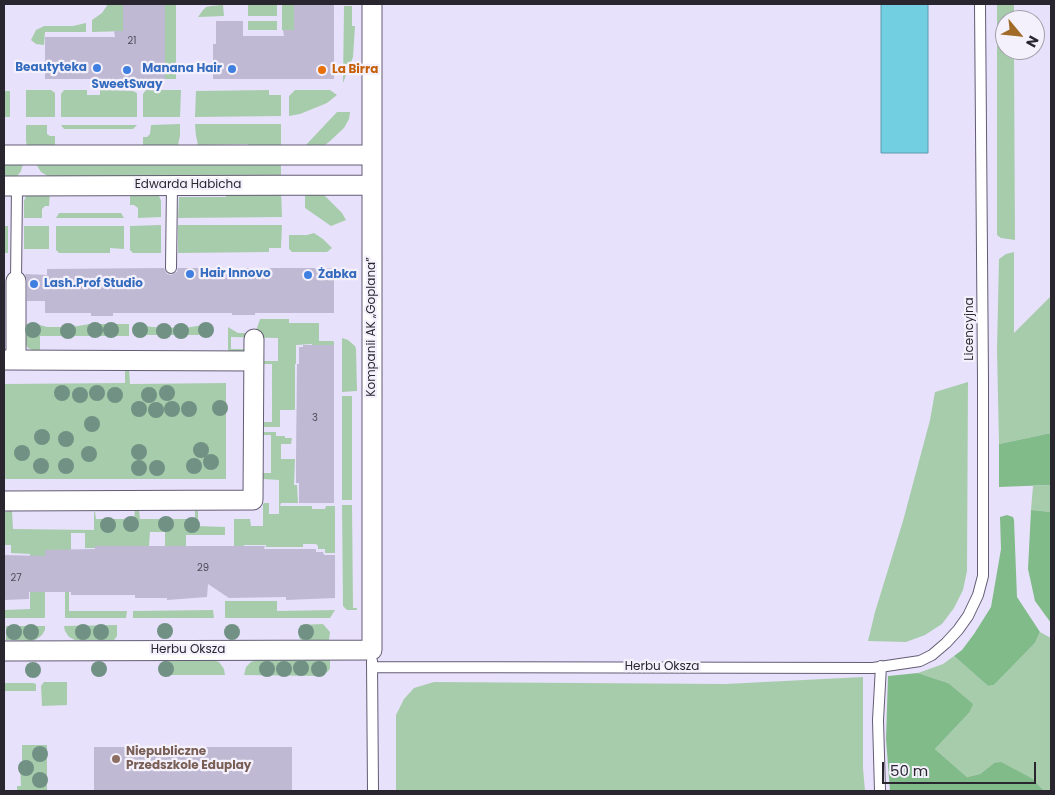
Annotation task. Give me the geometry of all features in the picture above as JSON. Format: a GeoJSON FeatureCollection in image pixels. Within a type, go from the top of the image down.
{"type":"FeatureCollection","features":[{"type":"Feature","properties":{"kind":"street","name":"Kompanii AK „Goplana”"},"geometry":{"type":"LineString","coordinates":[[372,4],[372,658]]}},
{"type":"Feature","properties":{"kind":"street"},"geometry":{"type":"LineString","coordinates":[[4,155],[372,155]]}},
{"type":"Feature","properties":{"kind":"street","name":"Edwarda Habicha"},"geometry":{"type":"LineString","coordinates":[[10,186],[372,185]]}},
{"type":"Feature","properties":{"kind":"street"},"geometry":{"type":"LineString","coordinates":[[16,281],[10,360],[253,361]]}},
{"type":"Feature","properties":{"kind":"street"},"geometry":{"type":"LineString","coordinates":[[4,501],[253,500],[254,339]]}},
{"type":"Feature","properties":{"kind":"street","name":"Herbu Oksza"},"geometry":{"type":"LineString","coordinates":[[4,650],[372,658]]}},
{"type":"Feature","properties":{"kind":"lane","name":"Licencyjna"},"geometry":{"type":"LineString","coordinates":[[946,643],[968,616],[978,595],[983,576],[980,4]]}},
{"type":"Feature","properties":{"kind":"lane"},"geometry":{"type":"LineString","coordinates":[[171,268],[172,185]]}},
{"type":"Feature","properties":{"kind":"lane"},"geometry":{"type":"LineString","coordinates":[[10,186],[16,281]]}},
{"type":"Feature","properties":{"kind":"lane","name":"Herbu Oksza"},"geometry":{"type":"LineString","coordinates":[[372,658],[873,668],[920,661],[932,655],[946,643]]}},
{"type":"Feature","properties":{"kind":"lane"},"geometry":{"type":"LineString","coordinates":[[372,658],[372,791]]}},
{"type":"Feature","properties":{"kind":"lane"},"geometry":{"type":"LineString","coordinates":[[880,791],[878,720],[881,666]]}},
{"type":"Feature","properties":{"kind":"green space"},"geometry":{"type":"Polygon","coordinates":[[[108,4],[123,4],[123,14],[127,15],[127,31],[92,32],[92,20],[102,13],[108,4]]]}},
{"type":"Feature","properties":{"kind":"green space"},"geometry":{"type":"Polygon","coordinates":[[[165,4],[176,4],[176,79],[165,79],[165,4]]]}},
{"type":"Feature","properties":{"kind":"green space"},"geometry":{"type":"Polygon","coordinates":[[[277,4],[277,16],[248,16],[248,5],[277,4]]]}},
{"type":"Feature","properties":{"kind":"green space"},"geometry":{"type":"Polygon","coordinates":[[[282,4],[294,4],[294,30],[282,30],[282,4]]]}},
{"type":"Feature","properties":{"kind":"green space"},"geometry":{"type":"Polygon","coordinates":[[[997,4],[1014,4],[1014,10],[997,10],[997,4]]]}},
{"type":"Feature","properties":{"kind":"green space"},"geometry":{"type":"Polygon","coordinates":[[[223,5],[224,16],[198,17],[206,7],[223,5]]]}},
{"type":"Feature","properties":{"kind":"green space"},"geometry":{"type":"Polygon","coordinates":[[[344,6],[352,6],[352,26],[355,26],[353,57],[343,83],[344,6]]]}},
{"type":"Feature","properties":{"kind":"green space"},"geometry":{"type":"Polygon","coordinates":[[[248,21],[277,21],[277,30],[248,30],[248,21]]]}},
{"type":"Feature","properties":{"kind":"green space"},"geometry":{"type":"Polygon","coordinates":[[[86,23],[86,32],[45,32],[44,45],[36,44],[31,40],[36,30],[44,26],[73,26],[86,23]]]}},
{"type":"Feature","properties":{"kind":"green space"},"geometry":{"type":"Polygon","coordinates":[[[997,60],[1014,60],[1015,240],[1001,238],[997,235],[997,60]]]}},
{"type":"Feature","properties":{"kind":"green space"},"geometry":{"type":"Polygon","coordinates":[[[26,90],[51,90],[55,93],[55,117],[26,117],[26,90]]]}},
{"type":"Feature","properties":{"kind":"green space"},"geometry":{"type":"Polygon","coordinates":[[[64,90],[87,90],[87,95],[100,95],[100,90],[133,91],[137,93],[137,117],[61,117],[61,94],[64,90]]]}},
{"type":"Feature","properties":{"kind":"green space"},"geometry":{"type":"Polygon","coordinates":[[[146,90],[181,90],[180,117],[143,117],[143,94],[146,90]]]}},
{"type":"Feature","properties":{"kind":"green space"},"geometry":{"type":"Polygon","coordinates":[[[269,90],[269,95],[281,95],[281,116],[195,117],[196,91],[269,90]]]}},
{"type":"Feature","properties":{"kind":"green space"},"geometry":{"type":"Polygon","coordinates":[[[295,90],[330,90],[337,95],[327,103],[300,114],[289,116],[289,96],[295,90]]]}},
{"type":"Feature","properties":{"kind":"green space"},"geometry":{"type":"Polygon","coordinates":[[[4,91],[10,91],[10,117],[4,117],[4,91]]]}},
{"type":"Feature","properties":{"kind":"green space"},"geometry":{"type":"Polygon","coordinates":[[[337,112],[350,112],[349,119],[344,128],[322,147],[305,146],[337,112]]]}},
{"type":"Feature","properties":{"kind":"green space"},"geometry":{"type":"Polygon","coordinates":[[[180,124],[180,136],[176,149],[143,149],[143,137],[147,137],[150,134],[151,125],[180,124]]]}},
{"type":"Feature","properties":{"kind":"green space"},"geometry":{"type":"Polygon","coordinates":[[[195,124],[281,124],[281,151],[249,148],[248,144],[198,145],[195,124]]]}},
{"type":"Feature","properties":{"kind":"green space"},"geometry":{"type":"Polygon","coordinates":[[[26,125],[47,125],[47,134],[55,136],[55,149],[27,147],[26,125]]]}},
{"type":"Feature","properties":{"kind":"green space"},"geometry":{"type":"Polygon","coordinates":[[[61,125],[137,125],[133,129],[64,129],[61,125]]]}},
{"type":"Feature","properties":{"kind":"green space"},"geometry":{"type":"Polygon","coordinates":[[[4,164],[23,164],[16,178],[4,178],[4,164]]]}},
{"type":"Feature","properties":{"kind":"green space"},"geometry":{"type":"Polygon","coordinates":[[[36,164],[281,164],[281,177],[51,178],[41,172],[36,164]]]}},
{"type":"Feature","properties":{"kind":"green space"},"geometry":{"type":"Polygon","coordinates":[[[281,189],[282,217],[178,218],[179,197],[226,197],[227,193],[281,189]]]}},
{"type":"Feature","properties":{"kind":"green space"},"geometry":{"type":"Polygon","coordinates":[[[305,189],[325,196],[342,213],[346,220],[331,226],[305,208],[305,189]]]}},
{"type":"Feature","properties":{"kind":"green space"},"geometry":{"type":"Polygon","coordinates":[[[50,193],[49,206],[45,206],[42,209],[42,218],[24,218],[24,201],[27,194],[50,193]]]}},
{"type":"Feature","properties":{"kind":"green space"},"geometry":{"type":"Polygon","coordinates":[[[130,193],[158,193],[161,201],[161,217],[138,218],[138,208],[130,205],[130,193]]]}},
{"type":"Feature","properties":{"kind":"green space"},"geometry":{"type":"Polygon","coordinates":[[[59,213],[121,213],[124,218],[56,218],[59,213]]]}},
{"type":"Feature","properties":{"kind":"green space"},"geometry":{"type":"Polygon","coordinates":[[[161,225],[161,253],[133,253],[130,250],[130,226],[161,225]]]}},
{"type":"Feature","properties":{"kind":"green space"},"geometry":{"type":"Polygon","coordinates":[[[178,225],[282,225],[281,248],[269,248],[269,252],[178,253],[178,225]]]}},
{"type":"Feature","properties":{"kind":"green space"},"geometry":{"type":"Polygon","coordinates":[[[4,226],[8,226],[8,253],[4,253],[4,226]]]}},
{"type":"Feature","properties":{"kind":"green space"},"geometry":{"type":"Polygon","coordinates":[[[24,226],[49,226],[49,249],[24,249],[24,226]]]}},
{"type":"Feature","properties":{"kind":"green space"},"geometry":{"type":"Polygon","coordinates":[[[56,226],[124,226],[124,249],[110,248],[110,253],[59,253],[56,250],[56,226]]]}},
{"type":"Feature","properties":{"kind":"green space"},"geometry":{"type":"Polygon","coordinates":[[[314,233],[332,248],[327,252],[292,252],[289,249],[289,235],[314,233]]]}},
{"type":"Feature","properties":{"kind":"green space"},"geometry":{"type":"Polygon","coordinates":[[[1014,252],[1014,333],[1051,296],[1051,433],[999,444],[997,350],[999,259],[1006,254],[1014,252]]]}},
{"type":"Feature","properties":{"kind":"green space"},"geometry":{"type":"Polygon","coordinates":[[[260,319],[289,319],[289,323],[319,323],[319,341],[334,342],[334,347],[312,347],[312,344],[296,345],[295,410],[280,410],[280,427],[263,427],[263,422],[272,422],[272,364],[263,364],[263,361],[278,361],[278,338],[231,337],[231,349],[246,349],[246,351],[228,352],[228,327],[238,333],[251,333],[257,328],[260,319]]]}},
{"type":"Feature","properties":{"kind":"green space"},"geometry":{"type":"Polygon","coordinates":[[[90,324],[129,324],[129,336],[40,336],[40,352],[28,348],[25,343],[25,325],[71,327],[90,324]]]}},
{"type":"Feature","properties":{"kind":"green space"},"geometry":{"type":"Polygon","coordinates":[[[135,324],[152,327],[185,328],[209,324],[209,335],[134,335],[135,324]]]}},
{"type":"Feature","properties":{"kind":"green space"},"geometry":{"type":"Polygon","coordinates":[[[342,338],[348,340],[356,349],[357,391],[342,392],[342,338]]]}},
{"type":"Feature","properties":{"kind":"green space"},"geometry":{"type":"Polygon","coordinates":[[[125,368],[129,368],[130,384],[226,383],[226,479],[4,479],[4,384],[125,383],[125,368]]]}},
{"type":"Feature","properties":{"kind":"green space"},"geometry":{"type":"Polygon","coordinates":[[[968,382],[967,571],[963,590],[954,608],[942,624],[925,635],[906,642],[868,641],[903,521],[930,420],[935,392],[968,382]]]}},
{"type":"Feature","properties":{"kind":"green space"},"geometry":{"type":"Polygon","coordinates":[[[342,396],[352,396],[352,500],[342,500],[342,396]]]}},
{"type":"Feature","properties":{"kind":"green space"},"geometry":{"type":"Polygon","coordinates":[[[263,432],[276,432],[276,436],[292,438],[291,444],[281,444],[281,459],[295,459],[294,485],[297,485],[298,503],[281,503],[280,506],[312,506],[312,509],[325,509],[326,506],[335,506],[335,553],[325,553],[325,549],[318,549],[316,544],[303,544],[303,547],[244,545],[243,548],[234,548],[234,519],[250,519],[251,526],[263,526],[264,503],[269,503],[269,514],[279,514],[279,480],[263,479],[263,473],[271,473],[271,435],[263,435],[263,432]]]}},
{"type":"Feature","properties":{"kind":"green space"},"geometry":{"type":"Polygon","coordinates":[[[1051,433],[1051,485],[999,487],[999,444],[1051,433]]]}},
{"type":"Feature","properties":{"kind":"green space"},"geometry":{"type":"Polygon","coordinates":[[[1051,485],[1051,512],[1031,510],[1033,486],[1051,485]]]}},
{"type":"Feature","properties":{"kind":"green space"},"geometry":{"type":"Polygon","coordinates":[[[342,505],[352,505],[353,608],[357,608],[357,610],[347,610],[343,606],[342,505]]]}},
{"type":"Feature","properties":{"kind":"green space"},"geometry":{"type":"Polygon","coordinates":[[[135,510],[139,510],[140,519],[195,519],[195,511],[198,511],[198,526],[225,527],[225,535],[186,535],[186,546],[165,546],[165,532],[150,532],[149,546],[95,546],[95,548],[85,548],[85,533],[71,533],[71,551],[69,552],[69,611],[127,611],[126,618],[65,618],[65,550],[45,550],[45,618],[4,618],[4,610],[30,609],[30,554],[11,553],[11,545],[4,545],[4,512],[12,511],[13,529],[94,530],[94,512],[96,519],[134,519],[135,510]]]}},
{"type":"Feature","properties":{"kind":"green space"},"geometry":{"type":"Polygon","coordinates":[[[1031,510],[1051,512],[1051,623],[1035,601],[1028,569],[1031,510]]]}},
{"type":"Feature","properties":{"kind":"green space"},"geometry":{"type":"Polygon","coordinates":[[[1007,515],[1013,517],[1014,520],[1017,597],[1040,632],[1035,643],[994,685],[988,686],[954,656],[962,650],[991,607],[1001,549],[1000,517],[1007,515]]]}},
{"type":"Feature","properties":{"kind":"green space"},"geometry":{"type":"Polygon","coordinates":[[[225,601],[277,601],[277,611],[335,610],[330,618],[225,618],[225,601]]]}},
{"type":"Feature","properties":{"kind":"green space"},"geometry":{"type":"Polygon","coordinates":[[[213,610],[214,618],[133,618],[133,611],[213,610]]]}},
{"type":"Feature","properties":{"kind":"green space"},"geometry":{"type":"Polygon","coordinates":[[[323,624],[330,632],[329,640],[302,640],[299,638],[300,625],[323,624]]]}},
{"type":"Feature","properties":{"kind":"green space"},"geometry":{"type":"Polygon","coordinates":[[[117,625],[117,636],[114,640],[75,640],[69,637],[64,626],[117,625]]]}},
{"type":"Feature","properties":{"kind":"green space"},"geometry":{"type":"Polygon","coordinates":[[[6,626],[45,626],[45,630],[42,635],[32,641],[6,640],[6,626]]]}},
{"type":"Feature","properties":{"kind":"green space"},"geometry":{"type":"Polygon","coordinates":[[[1040,632],[1051,638],[1051,791],[1044,791],[1033,779],[994,763],[980,774],[967,777],[935,749],[969,713],[948,683],[918,673],[943,664],[954,656],[988,686],[994,685],[1035,643],[1040,632]]]}},
{"type":"Feature","properties":{"kind":"green space"},"geometry":{"type":"Polygon","coordinates":[[[164,660],[213,660],[219,662],[224,669],[225,675],[162,675],[161,663],[164,660]]]}},
{"type":"Feature","properties":{"kind":"green space"},"geometry":{"type":"Polygon","coordinates":[[[257,660],[330,660],[330,669],[323,676],[244,675],[246,667],[251,662],[257,660]]]}},
{"type":"Feature","properties":{"kind":"green space"},"geometry":{"type":"Polygon","coordinates":[[[918,673],[948,683],[973,704],[969,713],[935,749],[967,777],[980,774],[994,763],[1001,762],[1033,779],[1044,791],[890,791],[886,739],[888,676],[918,673]]]}},
{"type":"Feature","properties":{"kind":"green space"},"geometry":{"type":"Polygon","coordinates":[[[863,677],[863,768],[865,791],[396,791],[396,715],[404,699],[414,688],[434,682],[725,684],[863,677]]]}},
{"type":"Feature","properties":{"kind":"green space"},"geometry":{"type":"Polygon","coordinates":[[[44,682],[67,682],[67,705],[42,706],[41,686],[44,682]]]}},
{"type":"Feature","properties":{"kind":"green space"},"geometry":{"type":"Polygon","coordinates":[[[4,683],[33,683],[36,684],[36,691],[4,691],[4,683]]]}},
{"type":"Feature","properties":{"kind":"green space"},"geometry":{"type":"Polygon","coordinates":[[[22,745],[47,745],[47,791],[17,791],[17,786],[21,786],[20,763],[22,762],[22,745]]]}},
{"type":"Feature","properties":{"kind":"water"},"geometry":{"type":"Polygon","coordinates":[[[881,4],[928,4],[928,153],[881,153],[881,4]]]}},
{"type":"Feature","properties":{"kind":"building"},"geometry":{"type":"Polygon","coordinates":[[[123,4],[165,4],[165,79],[45,79],[45,37],[115,37],[114,31],[123,31],[123,4]]]}},
{"type":"Feature","properties":{"kind":"building"},"geometry":{"type":"Polygon","coordinates":[[[294,4],[334,4],[334,79],[213,79],[213,44],[216,44],[216,21],[243,21],[243,36],[284,36],[283,30],[294,30],[294,4]]]}},
{"type":"Feature","properties":{"kind":"building"},"geometry":{"type":"Polygon","coordinates":[[[164,268],[167,274],[171,275],[177,272],[178,268],[334,268],[334,313],[255,313],[255,315],[232,315],[232,313],[113,313],[113,316],[91,316],[91,313],[45,313],[45,301],[27,301],[25,274],[47,275],[47,269],[164,268]]]}},
{"type":"Feature","properties":{"kind":"building"},"geometry":{"type":"Polygon","coordinates":[[[303,345],[334,345],[334,503],[299,503],[299,483],[296,483],[297,364],[299,364],[299,347],[303,347],[303,345]]]}},
{"type":"Feature","properties":{"kind":"building"},"geometry":{"type":"Polygon","coordinates":[[[95,546],[265,546],[264,549],[316,549],[316,552],[323,552],[324,555],[335,555],[335,598],[286,600],[286,597],[229,598],[208,584],[207,597],[167,600],[167,598],[135,598],[135,595],[71,595],[71,592],[29,592],[29,599],[4,600],[4,555],[45,556],[45,550],[95,549],[95,546]]]}},
{"type":"Feature","properties":{"kind":"building"},"geometry":{"type":"Polygon","coordinates":[[[94,747],[292,747],[292,791],[94,791],[94,747]]]}},
{"type":"Feature","properties":{"kind":"place","name":"Beautyteka"},"geometry":{"type":"Point","coordinates":[97,68]}},
{"type":"Feature","properties":{"kind":"place","name":"Manana Hair"},"geometry":{"type":"Point","coordinates":[232,69]}},
{"type":"Feature","properties":{"kind":"place","name":"SweetSway"},"geometry":{"type":"Point","coordinates":[127,70]}},
{"type":"Feature","properties":{"kind":"place","name":"La Birra"},"geometry":{"type":"Point","coordinates":[322,70]}},
{"type":"Feature","properties":{"kind":"place","name":"Hair Innovo"},"geometry":{"type":"Point","coordinates":[190,274]}},
{"type":"Feature","properties":{"kind":"place","name":"Żabka"},"geometry":{"type":"Point","coordinates":[308,275]}},
{"type":"Feature","properties":{"kind":"place","name":"Lash.Prof Studio"},"geometry":{"type":"Point","coordinates":[34,284]}},
{"type":"Feature","properties":{"kind":"place","name":"Niepubliczne Przedszkole Eduplay"},"geometry":{"type":"Point","coordinates":[116,759]}}]}
